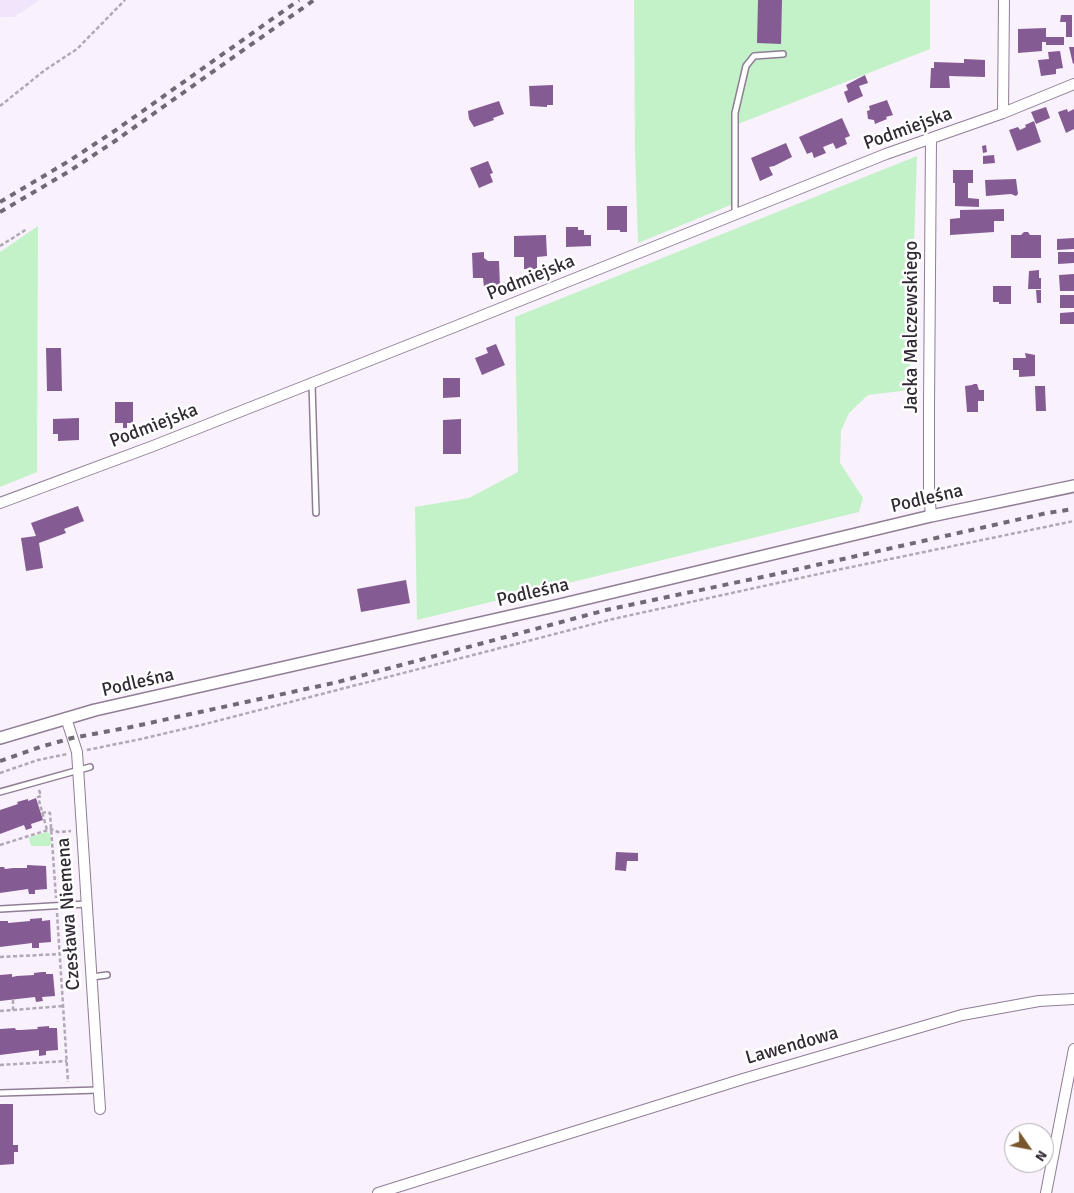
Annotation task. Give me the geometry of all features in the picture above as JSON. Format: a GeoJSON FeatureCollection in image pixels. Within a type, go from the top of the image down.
{"type":"FeatureCollection","features":[{"type":"Feature","properties":{"kind":"street"},"geometry":{"type":"LineString","coordinates":[[1003,113],[1004,0]]}},
{"type":"Feature","properties":{"kind":"street","name":"Podmiejska"},"geometry":{"type":"LineString","coordinates":[[0,503],[153,446],[886,154],[1003,113],[1074,84]]}},
{"type":"Feature","properties":{"kind":"street","name":"Jacka Malczewskiego"},"geometry":{"type":"LineString","coordinates":[[931,139],[929,406],[931,516]]}},
{"type":"Feature","properties":{"kind":"street","name":"Podleśna"},"geometry":{"type":"LineString","coordinates":[[0,738],[66,718],[555,606],[931,516],[1074,486]]}},
{"type":"Feature","properties":{"kind":"street","name":"Czesława Niemena"},"geometry":{"type":"LineString","coordinates":[[66,718],[77,752],[100,1108]]}},
{"type":"Feature","properties":{"kind":"street","name":"Lawendowa"},"geometry":{"type":"LineString","coordinates":[[378,1193],[743,1079],[962,1015],[1039,1001],[1074,999]]}},
{"type":"Feature","properties":{"kind":"street"},"geometry":{"type":"LineString","coordinates":[[1046,1193],[1074,1049]]}},
{"type":"Feature","properties":{"kind":"lane"},"geometry":{"type":"LineString","coordinates":[[735,214],[735,113],[746,66],[754,56],[783,54]]}},
{"type":"Feature","properties":{"kind":"lane"},"geometry":{"type":"LineString","coordinates":[[312,383],[316,513]]}},
{"type":"Feature","properties":{"kind":"lane"},"geometry":{"type":"LineString","coordinates":[[0,792],[90,767]]}},
{"type":"Feature","properties":{"kind":"lane"},"geometry":{"type":"LineString","coordinates":[[0,909],[86,904]]}},
{"type":"Feature","properties":{"kind":"lane"},"geometry":{"type":"LineString","coordinates":[[91,977],[107,975]]}},
{"type":"Feature","properties":{"kind":"lane"},"geometry":{"type":"LineString","coordinates":[[0,1093],[98,1090]]}},
{"type":"Feature","properties":{"kind":"path"},"geometry":{"type":"LineString","coordinates":[[0,106],[45,70],[76,49],[125,0]]}},
{"type":"Feature","properties":{"kind":"path"},"geometry":{"type":"LineString","coordinates":[[0,246],[27,229]]}},
{"type":"Feature","properties":{"kind":"path"},"geometry":{"type":"LineString","coordinates":[[0,773],[38,760],[141,740],[613,619],[1074,521]]}},
{"type":"Feature","properties":{"kind":"path"},"geometry":{"type":"LineString","coordinates":[[47,786],[38,789],[40,796],[38,797],[49,829]]}},
{"type":"Feature","properties":{"kind":"path"},"geometry":{"type":"LineString","coordinates":[[42,813],[50,813],[49,829],[57,905],[68,1091]]}},
{"type":"Feature","properties":{"kind":"path"},"geometry":{"type":"LineString","coordinates":[[0,845],[49,829],[58,832],[74,831]]}},
{"type":"Feature","properties":{"kind":"path"},"geometry":{"type":"LineString","coordinates":[[0,957],[60,954]]}},
{"type":"Feature","properties":{"kind":"path"},"geometry":{"type":"LineString","coordinates":[[13,1000],[13,1010]]}},
{"type":"Feature","properties":{"kind":"path"},"geometry":{"type":"LineString","coordinates":[[0,1011],[63,1006]]}},
{"type":"Feature","properties":{"kind":"path"},"geometry":{"type":"LineString","coordinates":[[0,1065],[67,1060]]}},
{"type":"Feature","properties":{"kind":"shaded area"},"geometry":{"type":"Polygon","coordinates":[[[0,0],[40,0],[14,17],[0,17],[0,0]]]}},
{"type":"Feature","properties":{"kind":"green space"},"geometry":{"type":"Polygon","coordinates":[[[634,0],[930,0],[930,49],[738,124],[738,202],[638,243],[634,0]]]}},
{"type":"Feature","properties":{"kind":"green space"},"geometry":{"type":"Polygon","coordinates":[[[917,156],[909,390],[868,395],[849,413],[841,431],[840,463],[863,498],[859,512],[417,620],[415,507],[469,498],[518,472],[515,317],[917,156]]]}},
{"type":"Feature","properties":{"kind":"green space"},"geometry":{"type":"Polygon","coordinates":[[[38,226],[37,472],[0,487],[0,252],[38,226]]]}},
{"type":"Feature","properties":{"kind":"green space"},"geometry":{"type":"Polygon","coordinates":[[[47,832],[50,834],[51,844],[49,846],[31,846],[30,837],[47,832]]]}},
{"type":"Feature","properties":{"kind":"building"},"geometry":{"type":"Polygon","coordinates":[[[758,0],[782,0],[781,44],[757,43],[758,0]]]}},
{"type":"Feature","properties":{"kind":"building"},"geometry":{"type":"Polygon","coordinates":[[[1061,15],[1072,15],[1072,37],[1066,37],[1066,22],[1060,22],[1061,15]]]}},
{"type":"Feature","properties":{"kind":"building"},"geometry":{"type":"Polygon","coordinates":[[[1046,28],[1046,37],[1064,37],[1064,45],[1046,45],[1046,42],[1042,42],[1042,51],[1018,53],[1018,29],[1046,28]]]}},
{"type":"Feature","properties":{"kind":"building"},"geometry":{"type":"Polygon","coordinates":[[[1069,47],[1074,47],[1073,64],[1069,47]]]}},
{"type":"Feature","properties":{"kind":"building"},"geometry":{"type":"Polygon","coordinates":[[[1060,51],[1063,68],[1056,69],[1056,74],[1041,76],[1038,60],[1049,59],[1048,52],[1060,51]]]}},
{"type":"Feature","properties":{"kind":"building"},"geometry":{"type":"Polygon","coordinates":[[[964,59],[985,60],[985,77],[949,76],[950,88],[930,88],[931,68],[934,68],[934,62],[964,63],[964,59]]]}},
{"type":"Feature","properties":{"kind":"building"},"geometry":{"type":"Polygon","coordinates":[[[865,75],[868,83],[859,86],[863,96],[848,103],[844,92],[848,90],[846,85],[865,75]]]}},
{"type":"Feature","properties":{"kind":"building"},"geometry":{"type":"Polygon","coordinates":[[[553,85],[553,105],[547,105],[547,107],[530,106],[529,86],[553,85]]]}},
{"type":"Feature","properties":{"kind":"building"},"geometry":{"type":"Polygon","coordinates":[[[887,100],[893,115],[875,124],[874,120],[868,119],[867,111],[870,110],[869,106],[887,100]]]}},
{"type":"Feature","properties":{"kind":"building"},"geometry":{"type":"Polygon","coordinates":[[[499,101],[504,114],[493,118],[494,120],[474,127],[469,119],[468,111],[499,101]]]}},
{"type":"Feature","properties":{"kind":"building"},"geometry":{"type":"Polygon","coordinates":[[[1046,107],[1050,118],[1036,124],[1031,112],[1046,107]]]}},
{"type":"Feature","properties":{"kind":"building"},"geometry":{"type":"Polygon","coordinates":[[[1067,109],[1068,112],[1074,109],[1074,129],[1066,133],[1058,112],[1067,109]]]}},
{"type":"Feature","properties":{"kind":"building"},"geometry":{"type":"Polygon","coordinates":[[[842,118],[850,136],[845,138],[847,144],[836,149],[833,143],[823,147],[826,153],[814,158],[812,152],[807,154],[799,137],[842,118]]]}},
{"type":"Feature","properties":{"kind":"building"},"geometry":{"type":"Polygon","coordinates":[[[1034,121],[1041,142],[1017,151],[1009,130],[1018,127],[1020,130],[1026,127],[1025,125],[1034,121]]]}},
{"type":"Feature","properties":{"kind":"building"},"geometry":{"type":"Polygon","coordinates":[[[786,143],[792,157],[769,167],[773,175],[760,181],[751,158],[786,143]]]}},
{"type":"Feature","properties":{"kind":"building"},"geometry":{"type":"Polygon","coordinates":[[[986,145],[987,152],[983,153],[982,146],[986,145]]]}},
{"type":"Feature","properties":{"kind":"building"},"geometry":{"type":"Polygon","coordinates":[[[994,155],[995,163],[983,164],[983,156],[994,155]]]}},
{"type":"Feature","properties":{"kind":"building"},"geometry":{"type":"Polygon","coordinates":[[[488,161],[493,173],[490,174],[493,182],[479,188],[470,168],[488,161]]]}},
{"type":"Feature","properties":{"kind":"building"},"geometry":{"type":"Polygon","coordinates":[[[953,170],[973,170],[973,183],[968,183],[968,198],[979,199],[979,207],[955,206],[953,170]]]}},
{"type":"Feature","properties":{"kind":"building"},"geometry":{"type":"Polygon","coordinates":[[[1016,179],[1018,194],[1016,196],[1011,194],[986,196],[985,180],[1016,179]]]}},
{"type":"Feature","properties":{"kind":"building"},"geometry":{"type":"Polygon","coordinates":[[[607,206],[627,206],[627,232],[607,230],[607,206]]]}},
{"type":"Feature","properties":{"kind":"building"},"geometry":{"type":"Polygon","coordinates":[[[1004,209],[1004,221],[994,221],[994,232],[950,235],[950,219],[960,218],[960,210],[1004,209]]]}},
{"type":"Feature","properties":{"kind":"building"},"geometry":{"type":"Polygon","coordinates":[[[566,227],[578,227],[578,230],[584,230],[584,235],[591,235],[591,246],[566,247],[566,227]]]}},
{"type":"Feature","properties":{"kind":"building"},"geometry":{"type":"Polygon","coordinates":[[[1024,232],[1028,232],[1030,235],[1041,235],[1041,258],[1011,258],[1011,235],[1021,235],[1024,232]]]}},
{"type":"Feature","properties":{"kind":"building"},"geometry":{"type":"Polygon","coordinates":[[[546,235],[547,256],[537,257],[537,269],[524,269],[524,257],[514,257],[514,236],[546,235]]]}},
{"type":"Feature","properties":{"kind":"building"},"geometry":{"type":"Polygon","coordinates":[[[1074,238],[1074,249],[1057,250],[1057,239],[1074,238]]]}},
{"type":"Feature","properties":{"kind":"building"},"geometry":{"type":"Polygon","coordinates":[[[484,252],[484,258],[488,261],[499,261],[500,286],[484,287],[483,278],[473,278],[472,253],[484,252]]]}},
{"type":"Feature","properties":{"kind":"building"},"geometry":{"type":"Polygon","coordinates":[[[1058,252],[1074,252],[1074,263],[1058,264],[1058,252]]]}},
{"type":"Feature","properties":{"kind":"building"},"geometry":{"type":"Polygon","coordinates":[[[1039,270],[1041,289],[1028,289],[1029,271],[1039,270]]]}},
{"type":"Feature","properties":{"kind":"building"},"geometry":{"type":"Polygon","coordinates":[[[1074,274],[1074,291],[1060,291],[1059,275],[1074,274]]]}},
{"type":"Feature","properties":{"kind":"building"},"geometry":{"type":"Polygon","coordinates":[[[993,286],[1011,286],[1011,304],[993,302],[993,286]]]}},
{"type":"Feature","properties":{"kind":"building"},"geometry":{"type":"Polygon","coordinates":[[[1036,290],[1041,290],[1041,303],[1037,303],[1036,290]]]}},
{"type":"Feature","properties":{"kind":"building"},"geometry":{"type":"Polygon","coordinates":[[[1060,295],[1074,295],[1074,308],[1060,308],[1060,295]]]}},
{"type":"Feature","properties":{"kind":"building"},"geometry":{"type":"Polygon","coordinates":[[[1074,312],[1074,324],[1060,324],[1060,313],[1074,312]]]}},
{"type":"Feature","properties":{"kind":"building"},"geometry":{"type":"Polygon","coordinates":[[[496,344],[505,365],[482,375],[475,358],[488,353],[486,348],[496,344]]]}},
{"type":"Feature","properties":{"kind":"building"},"geometry":{"type":"Polygon","coordinates":[[[46,348],[61,348],[62,391],[47,391],[46,348]]]}},
{"type":"Feature","properties":{"kind":"building"},"geometry":{"type":"Polygon","coordinates":[[[1025,353],[1035,355],[1035,376],[1019,377],[1019,370],[1013,370],[1013,358],[1026,358],[1025,353]]]}},
{"type":"Feature","properties":{"kind":"building"},"geometry":{"type":"Polygon","coordinates":[[[443,378],[460,378],[460,397],[443,398],[443,378]]]}},
{"type":"Feature","properties":{"kind":"building"},"geometry":{"type":"Polygon","coordinates":[[[977,384],[979,390],[984,390],[984,401],[978,401],[978,412],[967,412],[965,386],[977,384]]]}},
{"type":"Feature","properties":{"kind":"building"},"geometry":{"type":"Polygon","coordinates":[[[1035,386],[1045,386],[1046,411],[1036,411],[1035,386]]]}},
{"type":"Feature","properties":{"kind":"building"},"geometry":{"type":"Polygon","coordinates":[[[115,402],[133,402],[133,423],[127,423],[127,428],[123,428],[123,423],[115,423],[115,402]]]}},
{"type":"Feature","properties":{"kind":"building"},"geometry":{"type":"Polygon","coordinates":[[[79,418],[79,440],[58,441],[58,434],[53,434],[53,419],[79,418]]]}},
{"type":"Feature","properties":{"kind":"building"},"geometry":{"type":"Polygon","coordinates":[[[461,419],[461,454],[443,454],[443,420],[461,419]]]}},
{"type":"Feature","properties":{"kind":"building"},"geometry":{"type":"Polygon","coordinates":[[[78,506],[84,521],[64,529],[66,533],[39,543],[43,568],[26,571],[21,538],[36,536],[31,523],[78,506]]]}},
{"type":"Feature","properties":{"kind":"building"},"geometry":{"type":"Polygon","coordinates":[[[406,580],[410,603],[361,612],[357,589],[406,580]]]}},
{"type":"Feature","properties":{"kind":"building"},"geometry":{"type":"Polygon","coordinates":[[[36,798],[43,820],[31,824],[32,828],[26,830],[24,825],[0,834],[0,810],[18,804],[17,802],[36,798]]]}},
{"type":"Feature","properties":{"kind":"building"},"geometry":{"type":"Polygon","coordinates":[[[616,852],[638,853],[638,861],[627,861],[626,871],[615,870],[616,852]]]}},
{"type":"Feature","properties":{"kind":"building"},"geometry":{"type":"Polygon","coordinates":[[[27,865],[46,866],[47,889],[35,890],[35,894],[29,894],[28,889],[0,893],[0,867],[5,869],[27,868],[27,865]]]}},
{"type":"Feature","properties":{"kind":"building"},"geometry":{"type":"Polygon","coordinates":[[[42,918],[42,921],[50,920],[51,942],[39,943],[39,948],[32,948],[32,943],[0,947],[0,921],[8,921],[8,923],[42,918]]]}},
{"type":"Feature","properties":{"kind":"building"},"geometry":{"type":"Polygon","coordinates":[[[46,972],[46,974],[53,974],[55,996],[42,997],[43,1001],[36,1002],[35,997],[0,1001],[0,975],[12,974],[12,977],[46,972]]]}},
{"type":"Feature","properties":{"kind":"building"},"geometry":{"type":"Polygon","coordinates":[[[49,1026],[49,1028],[57,1028],[58,1050],[46,1051],[46,1055],[39,1056],[39,1050],[0,1055],[0,1029],[38,1029],[37,1027],[49,1026]]]}},
{"type":"Feature","properties":{"kind":"building"},"geometry":{"type":"Polygon","coordinates":[[[0,1104],[13,1104],[13,1145],[18,1145],[18,1152],[14,1152],[14,1164],[0,1165],[0,1104]]]}},
{"type":"Feature","properties":{"kind":"railway"},"geometry":{"type":"LineString","coordinates":[[0,202],[69,161],[116,130],[299,0]]}},
{"type":"Feature","properties":{"kind":"railway"},"geometry":{"type":"LineString","coordinates":[[0,212],[68,172],[115,141],[314,0]]}},
{"type":"Feature","properties":{"kind":"railway"},"geometry":{"type":"LineString","coordinates":[[0,761],[72,738],[338,682],[606,610],[1047,513],[1074,509]]}}]}
